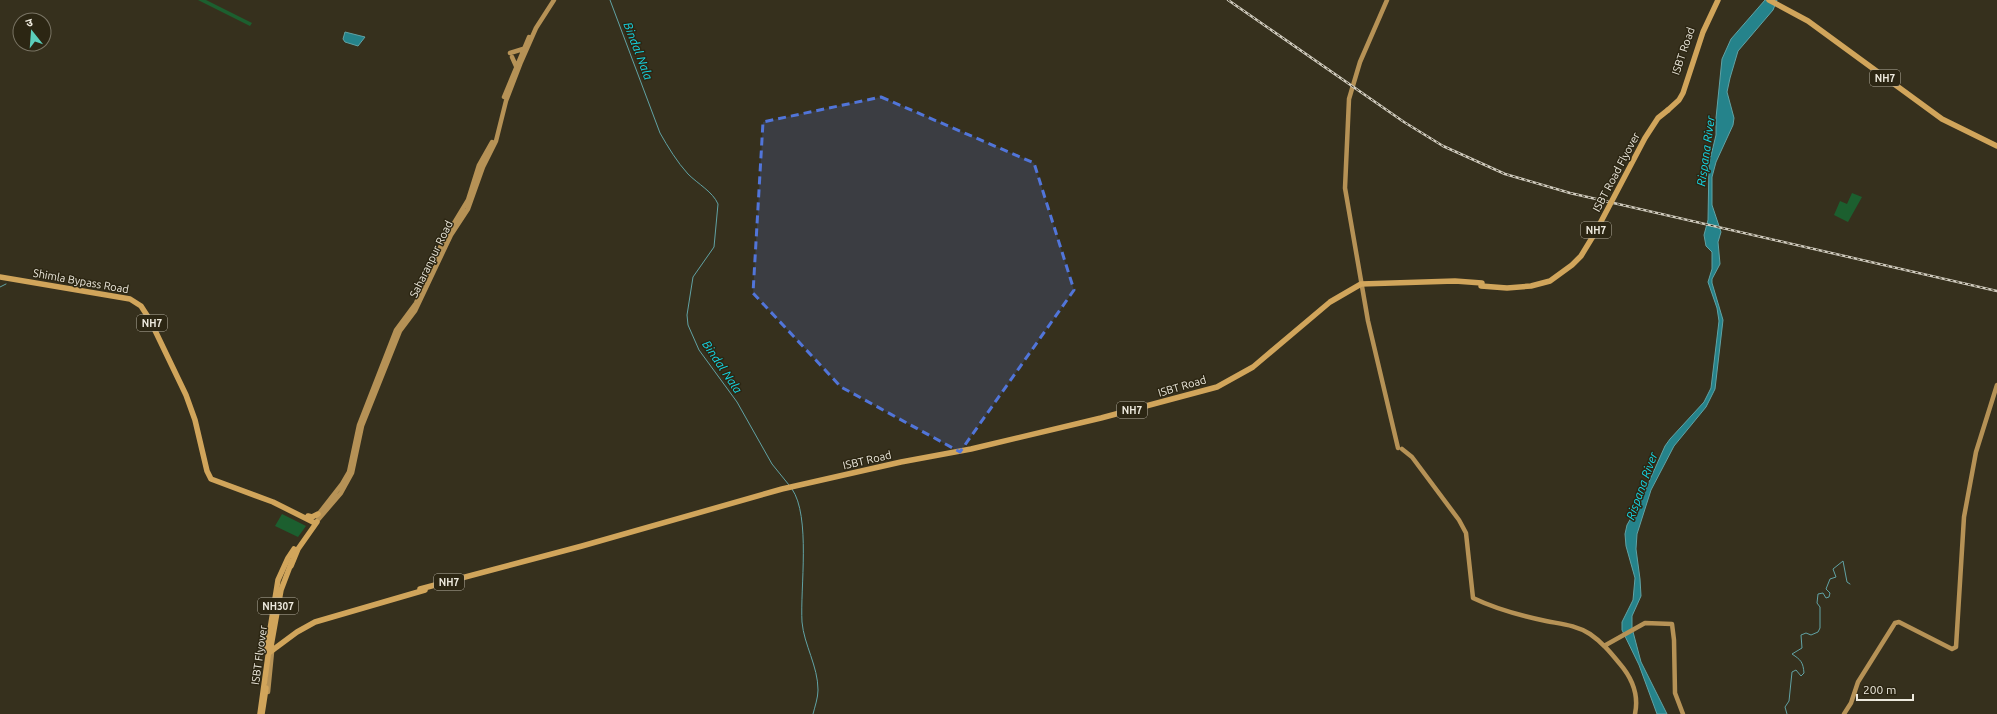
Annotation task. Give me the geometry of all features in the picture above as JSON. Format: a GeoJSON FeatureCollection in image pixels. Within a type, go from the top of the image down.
{"type":"FeatureCollection","features":[{"type":"Feature","properties":{"kind":"highway","name":"ISBT Road"},"geometry":{"type":"LineString","coordinates":[[1668,108],[1680,90],[1700,30],[1715,0]]}},
{"type":"Feature","properties":{"kind":"highway","name":"NH7"},"geometry":{"type":"LineString","coordinates":[[1668,108],[1683,93],[1702,32],[1718,0]]}},
{"type":"Feature","properties":{"kind":"highway"},"geometry":{"type":"LineString","coordinates":[[1762,0],[1777,4]]}},
{"type":"Feature","properties":{"kind":"highway","name":"NH7"},"geometry":{"type":"LineString","coordinates":[[1769,0],[1809,18],[1944,117],[1997,144]]}},
{"type":"Feature","properties":{"kind":"highway","name":"ISBT Road Flyover"},"geometry":{"type":"LineString","coordinates":[[1479,284],[1507,288],[1531,286],[1550,281],[1572,265],[1581,256],[1591,239],[1645,138],[1658,118],[1668,108]]}},
{"type":"Feature","properties":{"kind":"highway","name":"Shimla Bypass Road"},"geometry":{"type":"LineString","coordinates":[[0,277],[130,299],[141,306],[150,320],[186,395],[195,420],[207,471],[210,477],[274,500],[315,520]]}},
{"type":"Feature","properties":{"kind":"highway","name":"ISBT Road"},"geometry":{"type":"LineString","coordinates":[[466,578],[783,490],[901,462],[971,449],[1109,417],[1201,393],[1236,378],[1254,366],[1330,302],[1361,285],[1479,284]]}},
{"type":"Feature","properties":{"kind":"highway","name":"NH7"},"geometry":{"type":"LineString","coordinates":[[1361,285],[1479,284]]}},
{"type":"Feature","properties":{"kind":"highway"},"geometry":{"type":"LineString","coordinates":[[306,516],[308,527]]}},
{"type":"Feature","properties":{"kind":"highway"},"geometry":{"type":"LineString","coordinates":[[292,557],[308,527],[315,520]]}},
{"type":"Feature","properties":{"kind":"highway"},"geometry":{"type":"LineString","coordinates":[[292,557],[315,520]]}},
{"type":"Feature","properties":{"kind":"highway","name":"ISBT Flyover"},"geometry":{"type":"LineString","coordinates":[[261,714],[280,590],[292,557]]}},
{"type":"Feature","properties":{"kind":"highway","name":"ISBT Flyover"},"geometry":{"type":"LineString","coordinates":[[261,714],[278,589],[292,557]]}},
{"type":"Feature","properties":{"kind":"highway","name":"NH7"},"geometry":{"type":"LineString","coordinates":[[271,650],[295,631],[316,620],[466,578]]}},
{"type":"Feature","properties":{"kind":"highway","name":"NH7"},"geometry":{"type":"LineString","coordinates":[[271,650],[297,632],[315,622],[466,578]]}},
{"type":"Feature","properties":{"kind":"main road","name":"Saharanpur Road"},"geometry":{"type":"LineString","coordinates":[[315,520],[341,493],[352,473],[362,426],[400,332],[419,305],[447,241],[468,209],[483,167],[496,141],[504,101],[516,66],[538,19],[551,0]]}},
{"type":"Feature","properties":{"kind":"main road","name":"Saharanpur Road"},"geometry":{"type":"LineString","coordinates":[[504,101],[533,33],[554,0]]}},
{"type":"Feature","properties":{"kind":"main road"},"geometry":{"type":"LineString","coordinates":[[1387,0],[1360,62],[1350,93],[1347,110],[1345,188],[1361,285],[1383,389],[1400,449],[1412,457],[1464,528],[1469,547],[1474,598],[1531,618],[1571,625],[1588,633],[1604,646],[1631,680],[1636,698],[1636,714]]}},
{"type":"Feature","properties":{"kind":"main road"},"geometry":{"type":"LineString","coordinates":[[516,66],[511,55],[523,49]]}},
{"type":"Feature","properties":{"kind":"main road"},"geometry":{"type":"LineString","coordinates":[[1844,714],[1851,703],[1858,682],[1895,623],[1899,622],[1952,649],[1956,647],[1964,517],[1976,452],[1997,385]]}},
{"type":"Feature","properties":{"kind":"main road"},"geometry":{"type":"LineString","coordinates":[[1604,646],[1649,622],[1672,624],[1674,640],[1674,693],[1683,714]]}},
{"type":"Feature","properties":{"kind":"highlighted area"},"geometry":{"type":"Polygon","coordinates":[[[881,97],[1034,163],[1074,290],[960,452],[841,387],[753,293],[763,122],[881,97]]]}},
{"type":"Feature","properties":{"kind":"green space"},"geometry":{"type":"Polygon","coordinates":[[[198,0],[206,0],[252,23],[250,26],[198,0]]]}},
{"type":"Feature","properties":{"kind":"green space"},"geometry":{"type":"Polygon","coordinates":[[[1852,193],[1862,197],[1848,222],[1834,215],[1840,201],[1847,204],[1852,193]]]}},
{"type":"Feature","properties":{"kind":"green space"},"geometry":{"type":"Polygon","coordinates":[[[282,514],[306,526],[298,537],[275,526],[282,514]]]}},
{"type":"Feature","properties":{"kind":"water"},"geometry":{"type":"Polygon","coordinates":[[[1765,0],[1777,0],[1773,10],[1738,51],[1727,92],[1734,118],[1733,125],[1716,162],[1712,177],[1712,205],[1721,232],[1718,242],[1720,264],[1712,279],[1712,283],[1723,320],[1715,389],[1706,407],[1674,446],[1651,490],[1637,534],[1636,549],[1641,596],[1632,616],[1632,628],[1641,662],[1667,714],[1657,714],[1639,665],[1622,630],[1622,622],[1633,600],[1635,578],[1626,546],[1625,534],[1627,525],[1640,502],[1665,446],[1704,402],[1711,388],[1719,321],[1717,308],[1708,282],[1712,269],[1712,252],[1706,246],[1704,235],[1708,220],[1709,164],[1716,135],[1716,118],[1722,59],[1731,39],[1765,0]]]}},
{"type":"Feature","properties":{"kind":"water"},"geometry":{"type":"Polygon","coordinates":[[[345,32],[365,37],[358,46],[345,42],[343,39],[345,32]]]}},
{"type":"Feature","properties":{"kind":"waterway","name":"Bindal Nala"},"geometry":{"type":"LineString","coordinates":[[610,0],[660,133],[688,174],[709,192],[718,204],[714,247],[693,277],[687,315],[688,325],[699,350],[737,402],[772,464],[789,485]]}},
{"type":"Feature","properties":{"kind":"waterway"},"geometry":{"type":"LineString","coordinates":[[0,287],[6,284]]}},
{"type":"Feature","properties":{"kind":"waterway","name":"Bindal Nala"},"geometry":{"type":"LineString","coordinates":[[792,489],[798,501],[803,534],[803,631],[816,672],[818,690],[818,696],[813,714]]}},
{"type":"Feature","properties":{"kind":"waterway"},"geometry":{"type":"LineString","coordinates":[[1787,714],[1785,707],[1789,701],[1792,672],[1796,670],[1801,676],[1804,673],[1801,662],[1792,654],[1802,648],[1801,635],[1806,633],[1811,635],[1818,632],[1820,628],[1820,607],[1817,603],[1818,594],[1823,593],[1826,598],[1829,597],[1830,593],[1826,589],[1830,579],[1836,577],[1833,569],[1843,561],[1847,582],[1850,584]]}},
{"type":"Feature","properties":{"kind":"railway"},"geometry":{"type":"LineString","coordinates":[[1228,0],[1404,122],[1443,146],[1505,174],[1570,193],[1997,291]]}},
{"type":"Feature","properties":{"kind":"water label","name":"Rispana River"},"geometry":{"type":"Point","coordinates":[1706,151]}},
{"type":"Feature","properties":{"kind":"water label","name":"Rispana River"},"geometry":{"type":"Point","coordinates":[1642,486]}}]}
